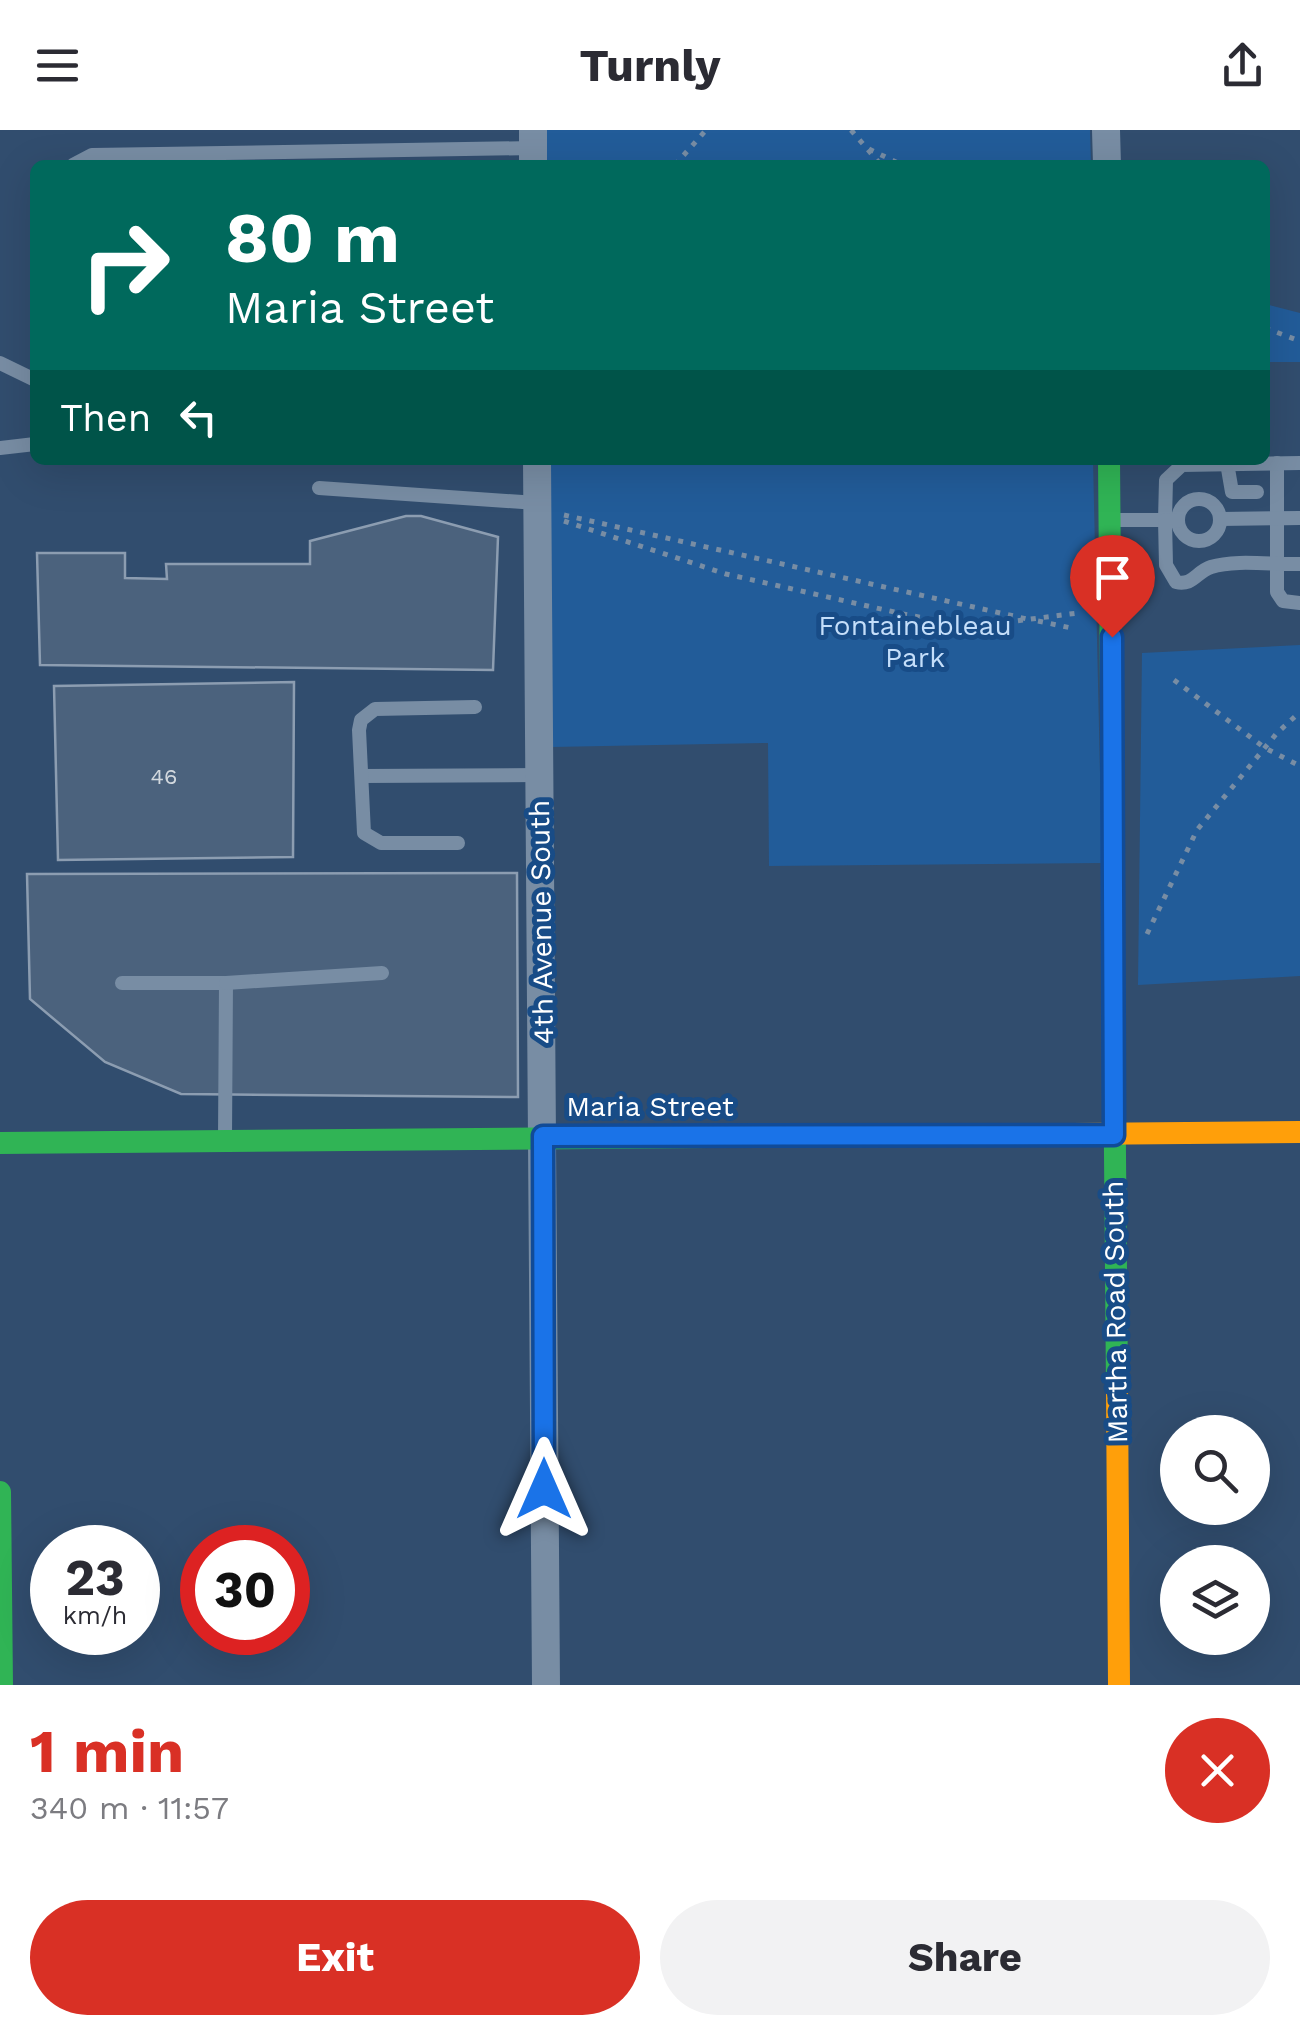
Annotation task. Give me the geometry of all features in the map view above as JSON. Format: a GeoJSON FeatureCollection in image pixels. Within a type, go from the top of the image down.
{"type":"FeatureCollection","features":[{"type":"Feature","properties":{"kind":"street"},"geometry":{"type":"LineString","coordinates":[[1106,130],[1107,160]]}},
{"type":"Feature","properties":{"kind":"street","name":"4th Avenue South"},"geometry":{"type":"LineString","coordinates":[[537,465],[546,1685]]}},
{"type":"Feature","properties":{"kind":"street","name":"Martha Road South"},"geometry":{"type":"LineString","coordinates":[[1109,465],[1119,1685]]}},
{"type":"Feature","properties":{"kind":"street","name":"Maria Street"},"geometry":{"type":"LineString","coordinates":[[0,1144],[1300,1132]]}},
{"type":"Feature","properties":{"kind":"street"},"geometry":{"type":"LineString","coordinates":[[0,1492],[2,1685]]}},
{"type":"Feature","properties":{"kind":"lane"},"geometry":{"type":"LineString","coordinates":[[82,160],[92,155],[533,148]]}},
{"type":"Feature","properties":{"kind":"lane"},"geometry":{"type":"LineString","coordinates":[[0,364],[30,378]]}},
{"type":"Feature","properties":{"kind":"lane"},"geometry":{"type":"LineString","coordinates":[[0,448],[30,445]]}},
{"type":"Feature","properties":{"kind":"lane"},"geometry":{"type":"LineString","coordinates":[[1270,463],[1300,463]]}},
{"type":"Feature","properties":{"kind":"lane"},"geometry":{"type":"LineString","coordinates":[[1277,463],[1276,564],[1280,599],[1300,603]]}},
{"type":"Feature","properties":{"kind":"lane"},"geometry":{"type":"LineString","coordinates":[[1182,465],[1166,480],[1172,520],[1166,565],[1176,582],[1190,582],[1206,569],[1220,565],[1300,564]]}},
{"type":"Feature","properties":{"kind":"lane"},"geometry":{"type":"LineString","coordinates":[[1227,465],[1232,492],[1257,492]]}},
{"type":"Feature","properties":{"kind":"lane"},"geometry":{"type":"LineString","coordinates":[[319,488],[537,508]]}},
{"type":"Feature","properties":{"kind":"lane"},"geometry":{"type":"LineString","coordinates":[[1110,520],[1172,520],[1184,506],[1199,499],[1214,505],[1220,519],[1216,532],[1200,541],[1182,533],[1172,520]]}},
{"type":"Feature","properties":{"kind":"lane"},"geometry":{"type":"LineString","coordinates":[[1220,519],[1300,518]]}},
{"type":"Feature","properties":{"kind":"lane"},"geometry":{"type":"LineString","coordinates":[[458,843],[381,843],[369,839],[362,828],[359,730],[368,712],[475,707]]}},
{"type":"Feature","properties":{"kind":"lane"},"geometry":{"type":"LineString","coordinates":[[362,776],[539,775]]}},
{"type":"Feature","properties":{"kind":"lane"},"geometry":{"type":"LineString","coordinates":[[122,983],[226,983],[382,974]]}},
{"type":"Feature","properties":{"kind":"lane"},"geometry":{"type":"LineString","coordinates":[[225,1140],[226,983]]}},
{"type":"Feature","properties":{"kind":"path"},"geometry":{"type":"LineString","coordinates":[[679,160],[706,130]]}},
{"type":"Feature","properties":{"kind":"path"},"geometry":{"type":"LineString","coordinates":[[851,130],[877,160]]}},
{"type":"Feature","properties":{"kind":"path"},"geometry":{"type":"LineString","coordinates":[[867,148],[892,160]]}},
{"type":"Feature","properties":{"kind":"path"},"geometry":{"type":"LineString","coordinates":[[1270,330],[1300,341]]}},
{"type":"Feature","properties":{"kind":"path"},"geometry":{"type":"LineString","coordinates":[[537,508],[1112,637]]}},
{"type":"Feature","properties":{"kind":"path"},"geometry":{"type":"LineString","coordinates":[[537,508],[726,574],[956,624],[1033,620],[1110,606]]}},
{"type":"Feature","properties":{"kind":"path"},"geometry":{"type":"LineString","coordinates":[[1174,680],[1265,748],[1300,766]]}},
{"type":"Feature","properties":{"kind":"path"},"geometry":{"type":"LineString","coordinates":[[1144,940],[1197,830],[1300,712]]}},
{"type":"Feature","properties":{"kind":"green space"},"geometry":{"type":"Polygon","coordinates":[[[544,130],[1090,130],[1091,160],[544,160],[544,130]]]}},
{"type":"Feature","properties":{"kind":"green space"},"geometry":{"type":"Polygon","coordinates":[[[1270,305],[1300,313],[1300,362],[1270,362],[1270,305]]]}},
{"type":"Feature","properties":{"kind":"green space","name":"Fontainebleau Park"},"geometry":{"type":"Polygon","coordinates":[[[547,465],[1093,465],[1102,863],[769,866],[768,743],[551,747],[547,465]]]}},
{"type":"Feature","properties":{"kind":"green space"},"geometry":{"type":"Polygon","coordinates":[[[1300,645],[1300,976],[1138,985],[1142,653],[1300,645]]]}},
{"type":"Feature","properties":{"kind":"building"},"geometry":{"type":"Polygon","coordinates":[[[406,516],[421,516],[498,537],[493,670],[40,665],[37,553],[125,553],[125,578],[167,579],[166,564],[310,564],[310,541],[406,516]]]}},
{"type":"Feature","properties":{"kind":"building"},"geometry":{"type":"Polygon","coordinates":[[[294,682],[293,857],[58,860],[54,686],[294,682]]]}},
{"type":"Feature","properties":{"kind":"building"},"geometry":{"type":"Polygon","coordinates":[[[517,873],[518,1097],[181,1094],[105,1062],[30,999],[27,874],[517,873]]]}},
{"type":"Feature","properties":{"kind":"traffic: fast"},"geometry":{"type":"LineString","coordinates":[[1109,465],[1117,1387]]}},
{"type":"Feature","properties":{"kind":"traffic: fast"},"geometry":{"type":"LineString","coordinates":[[0,1143],[951,1135]]}},
{"type":"Feature","properties":{"kind":"traffic: fast"},"geometry":{"type":"LineString","coordinates":[[0,1492],[2,1685]]}},
{"type":"Feature","properties":{"kind":"traffic: slow"},"geometry":{"type":"LineString","coordinates":[[951,1135],[1300,1132]]}},
{"type":"Feature","properties":{"kind":"traffic: slow"},"geometry":{"type":"LineString","coordinates":[[1117,1387],[1119,1685]]}},
{"type":"Feature","properties":{"kind":"route"},"geometry":{"type":"LineString","coordinates":[[544,1489],[543,1136],[1114,1135],[1112,637]]}}]}
